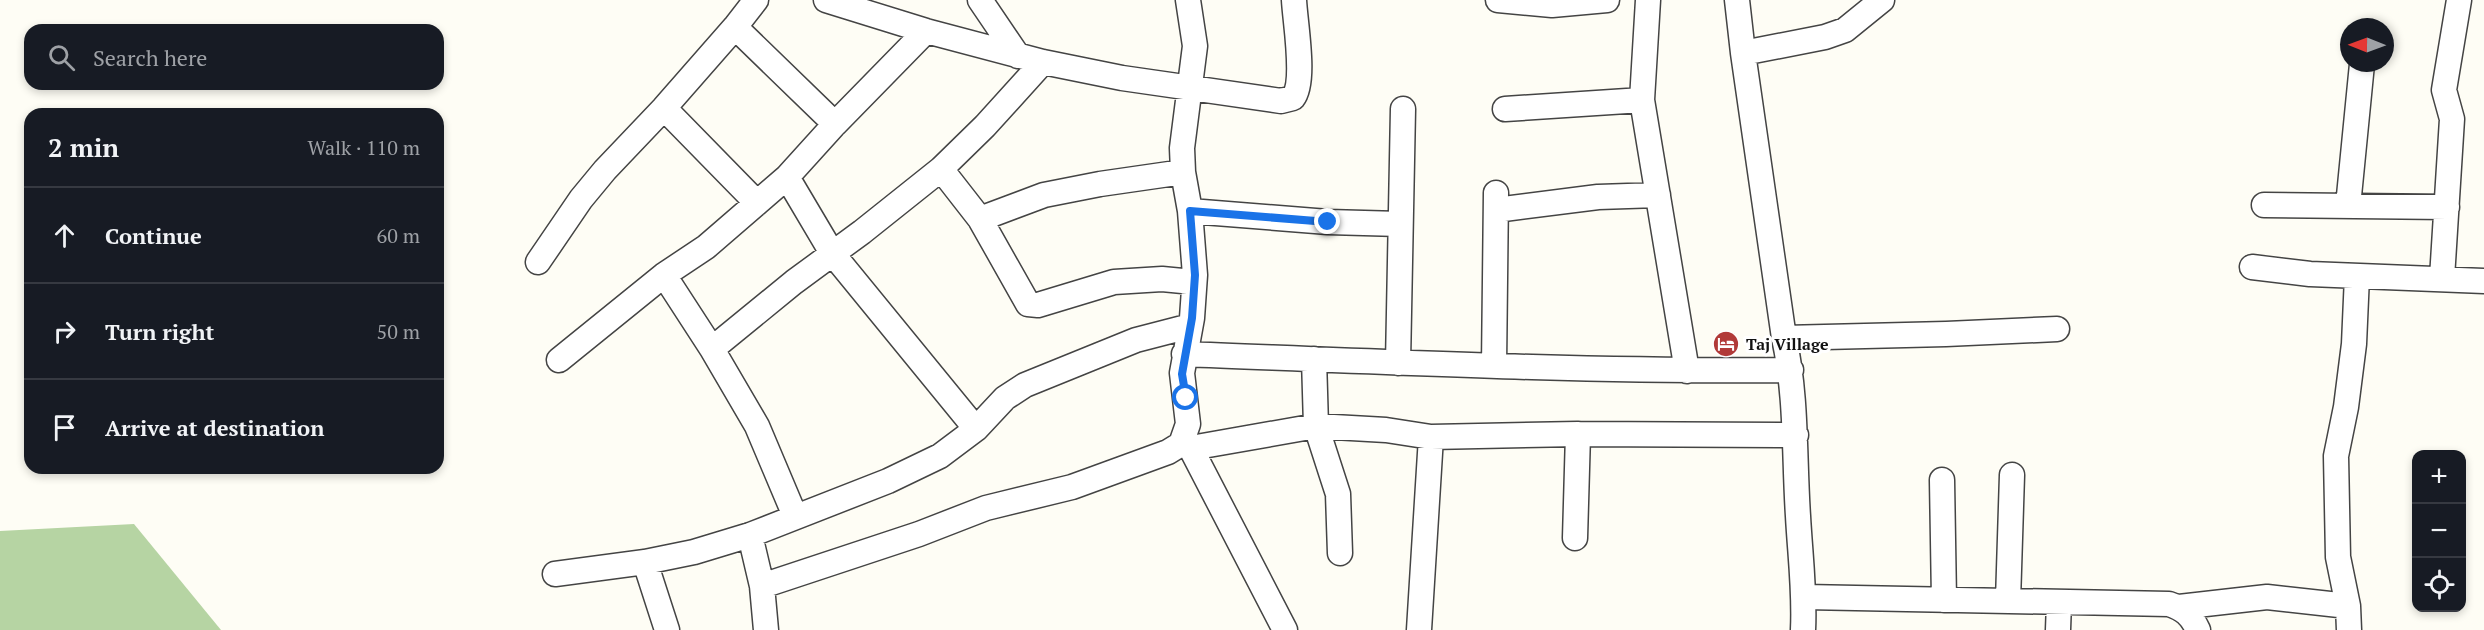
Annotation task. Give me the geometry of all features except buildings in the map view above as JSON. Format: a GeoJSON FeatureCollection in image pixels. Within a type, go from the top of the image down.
{"type":"FeatureCollection","features":[{"type":"Feature","properties":{"kind":"street"},"geometry":{"type":"LineString","coordinates":[[538,262],[581,199],[605,170],[664,108],[756,0]]}},
{"type":"Feature","properties":{"kind":"street"},"geometry":{"type":"LineString","coordinates":[[826,0],[926,31],[1043,62],[1122,78],[1281,101],[1293,98],[1297,89],[1299,72],[1294,0]]}},
{"type":"Feature","properties":{"kind":"street"},"geometry":{"type":"LineString","coordinates":[[980,0],[1018,56]]}},
{"type":"Feature","properties":{"kind":"street"},"geometry":{"type":"LineString","coordinates":[[1188,0],[1195,46],[1182,148],[1195,275],[1182,374],[1188,443],[1285,630]]}},
{"type":"Feature","properties":{"kind":"street"},"geometry":{"type":"LineString","coordinates":[[1498,0],[1552,5],[1607,0]]}},
{"type":"Feature","properties":{"kind":"street"},"geometry":{"type":"LineString","coordinates":[[1648,0],[1642,100],[1687,371]]}},
{"type":"Feature","properties":{"kind":"street"},"geometry":{"type":"LineString","coordinates":[[1737,0],[1791,370],[1796,435],[1798,515],[1805,597],[1803,630]]}},
{"type":"Feature","properties":{"kind":"street"},"geometry":{"type":"LineString","coordinates":[[1743,53],[1825,37],[1845,30],[1882,0]]}},
{"type":"Feature","properties":{"kind":"street"},"geometry":{"type":"LineString","coordinates":[[2442,278],[2452,119],[2445,90],[2459,0]]}},
{"type":"Feature","properties":{"kind":"street"},"geometry":{"type":"LineString","coordinates":[[735,27],[835,124]]}},
{"type":"Feature","properties":{"kind":"street"},"geometry":{"type":"LineString","coordinates":[[559,360],[664,275],[706,247],[787,177],[926,31]]}},
{"type":"Feature","properties":{"kind":"street"},"geometry":{"type":"LineString","coordinates":[[712,349],[941,170],[1043,62]]}},
{"type":"Feature","properties":{"kind":"street"},"geometry":{"type":"LineString","coordinates":[[2348,206],[2361,72]]}},
{"type":"Feature","properties":{"kind":"street"},"geometry":{"type":"LineString","coordinates":[[1505,109],[1642,100]]}},
{"type":"Feature","properties":{"kind":"street"},"geometry":{"type":"LineString","coordinates":[[664,108],[757,203]]}},
{"type":"Feature","properties":{"kind":"street"},"geometry":{"type":"LineString","coordinates":[[1398,363],[1403,109]]}},
{"type":"Feature","properties":{"kind":"street"},"geometry":{"type":"LineString","coordinates":[[941,170],[980,219],[1028,304],[1038,305],[1114,282],[1162,279],[1193,282]]}},
{"type":"Feature","properties":{"kind":"street"},"geometry":{"type":"LineString","coordinates":[[980,219],[1044,195],[1183,172]]}},
{"type":"Feature","properties":{"kind":"street"},"geometry":{"type":"LineString","coordinates":[[787,177],[832,254],[976,429]]}},
{"type":"Feature","properties":{"kind":"street"},"geometry":{"type":"LineString","coordinates":[[1494,366],[1496,201],[1658,195]]}},
{"type":"Feature","properties":{"kind":"street"},"geometry":{"type":"LineString","coordinates":[[2264,205],[2447,207]]}},
{"type":"Feature","properties":{"kind":"street"},"geometry":{"type":"LineString","coordinates":[[1190,211],[1328,222],[1400,224]]}},
{"type":"Feature","properties":{"kind":"street"},"geometry":{"type":"LineString","coordinates":[[2252,267],[2310,274],[2484,281]]}},
{"type":"Feature","properties":{"kind":"street"},"geometry":{"type":"LineString","coordinates":[[664,275],[712,349],[757,426],[795,516]]}},
{"type":"Feature","properties":{"kind":"street"},"geometry":{"type":"LineString","coordinates":[[2179,607],[2266,597],[2349,618],[2338,557],[2336,456],[2346,407],[2354,344],[2357,276]]}},
{"type":"Feature","properties":{"kind":"street"},"geometry":{"type":"LineString","coordinates":[[555,574],[645,562],[694,552],[750,535],[888,481],[930,461],[976,429],[1005,398],[1025,385],[1137,340],[1190,326]]}},
{"type":"Feature","properties":{"kind":"street"},"geometry":{"type":"LineString","coordinates":[[1785,338],[2057,329]]}},
{"type":"Feature","properties":{"kind":"street"},"geometry":{"type":"LineString","coordinates":[[1184,354],[1494,366],[1687,371],[1791,370]]}},
{"type":"Feature","properties":{"kind":"street"},"geometry":{"type":"LineString","coordinates":[[1314,359],[1316,426],[1338,494],[1340,553]]}},
{"type":"Feature","properties":{"kind":"street"},"geometry":{"type":"LineString","coordinates":[[762,586],[919,534],[986,508],[1072,487],[1168,452],[1180,444],[1316,426],[1386,430],[1431,437],[1578,434],[1796,435]]}},
{"type":"Feature","properties":{"kind":"street"},"geometry":{"type":"LineString","coordinates":[[1575,538],[1578,434]]}},
{"type":"Feature","properties":{"kind":"street"},"geometry":{"type":"LineString","coordinates":[[1419,630],[1431,437]]}},
{"type":"Feature","properties":{"kind":"street"},"geometry":{"type":"LineString","coordinates":[[2008,601],[2012,475]]}},
{"type":"Feature","properties":{"kind":"street"},"geometry":{"type":"LineString","coordinates":[[1942,480],[1944,600]]}},
{"type":"Feature","properties":{"kind":"street"},"geometry":{"type":"LineString","coordinates":[[750,535],[762,586],[766,630]]}},
{"type":"Feature","properties":{"kind":"street"},"geometry":{"type":"LineString","coordinates":[[645,562],[667,630]]}},
{"type":"Feature","properties":{"kind":"street"},"geometry":{"type":"LineString","coordinates":[[1805,597],[2169,604],[2179,607],[2192,616],[2198,630]]}},
{"type":"Feature","properties":{"kind":"street"},"geometry":{"type":"LineString","coordinates":[[2058,602],[2058,630]]}},
{"type":"Feature","properties":{"kind":"green space"},"geometry":{"type":"Polygon","coordinates":[[[134,524],[221,630],[0,630],[0,531],[134,524]]]}},
{"type":"Feature","properties":{"kind":"place","name":"Taj Village"},"geometry":{"type":"Point","coordinates":[1726,344]}},
{"type":"Feature","properties":{"kind":"route"},"geometry":{"type":"LineString","coordinates":[[1186,398],[1182,374],[1192,318],[1195,275],[1190,211],[1328,222]]}}]}
